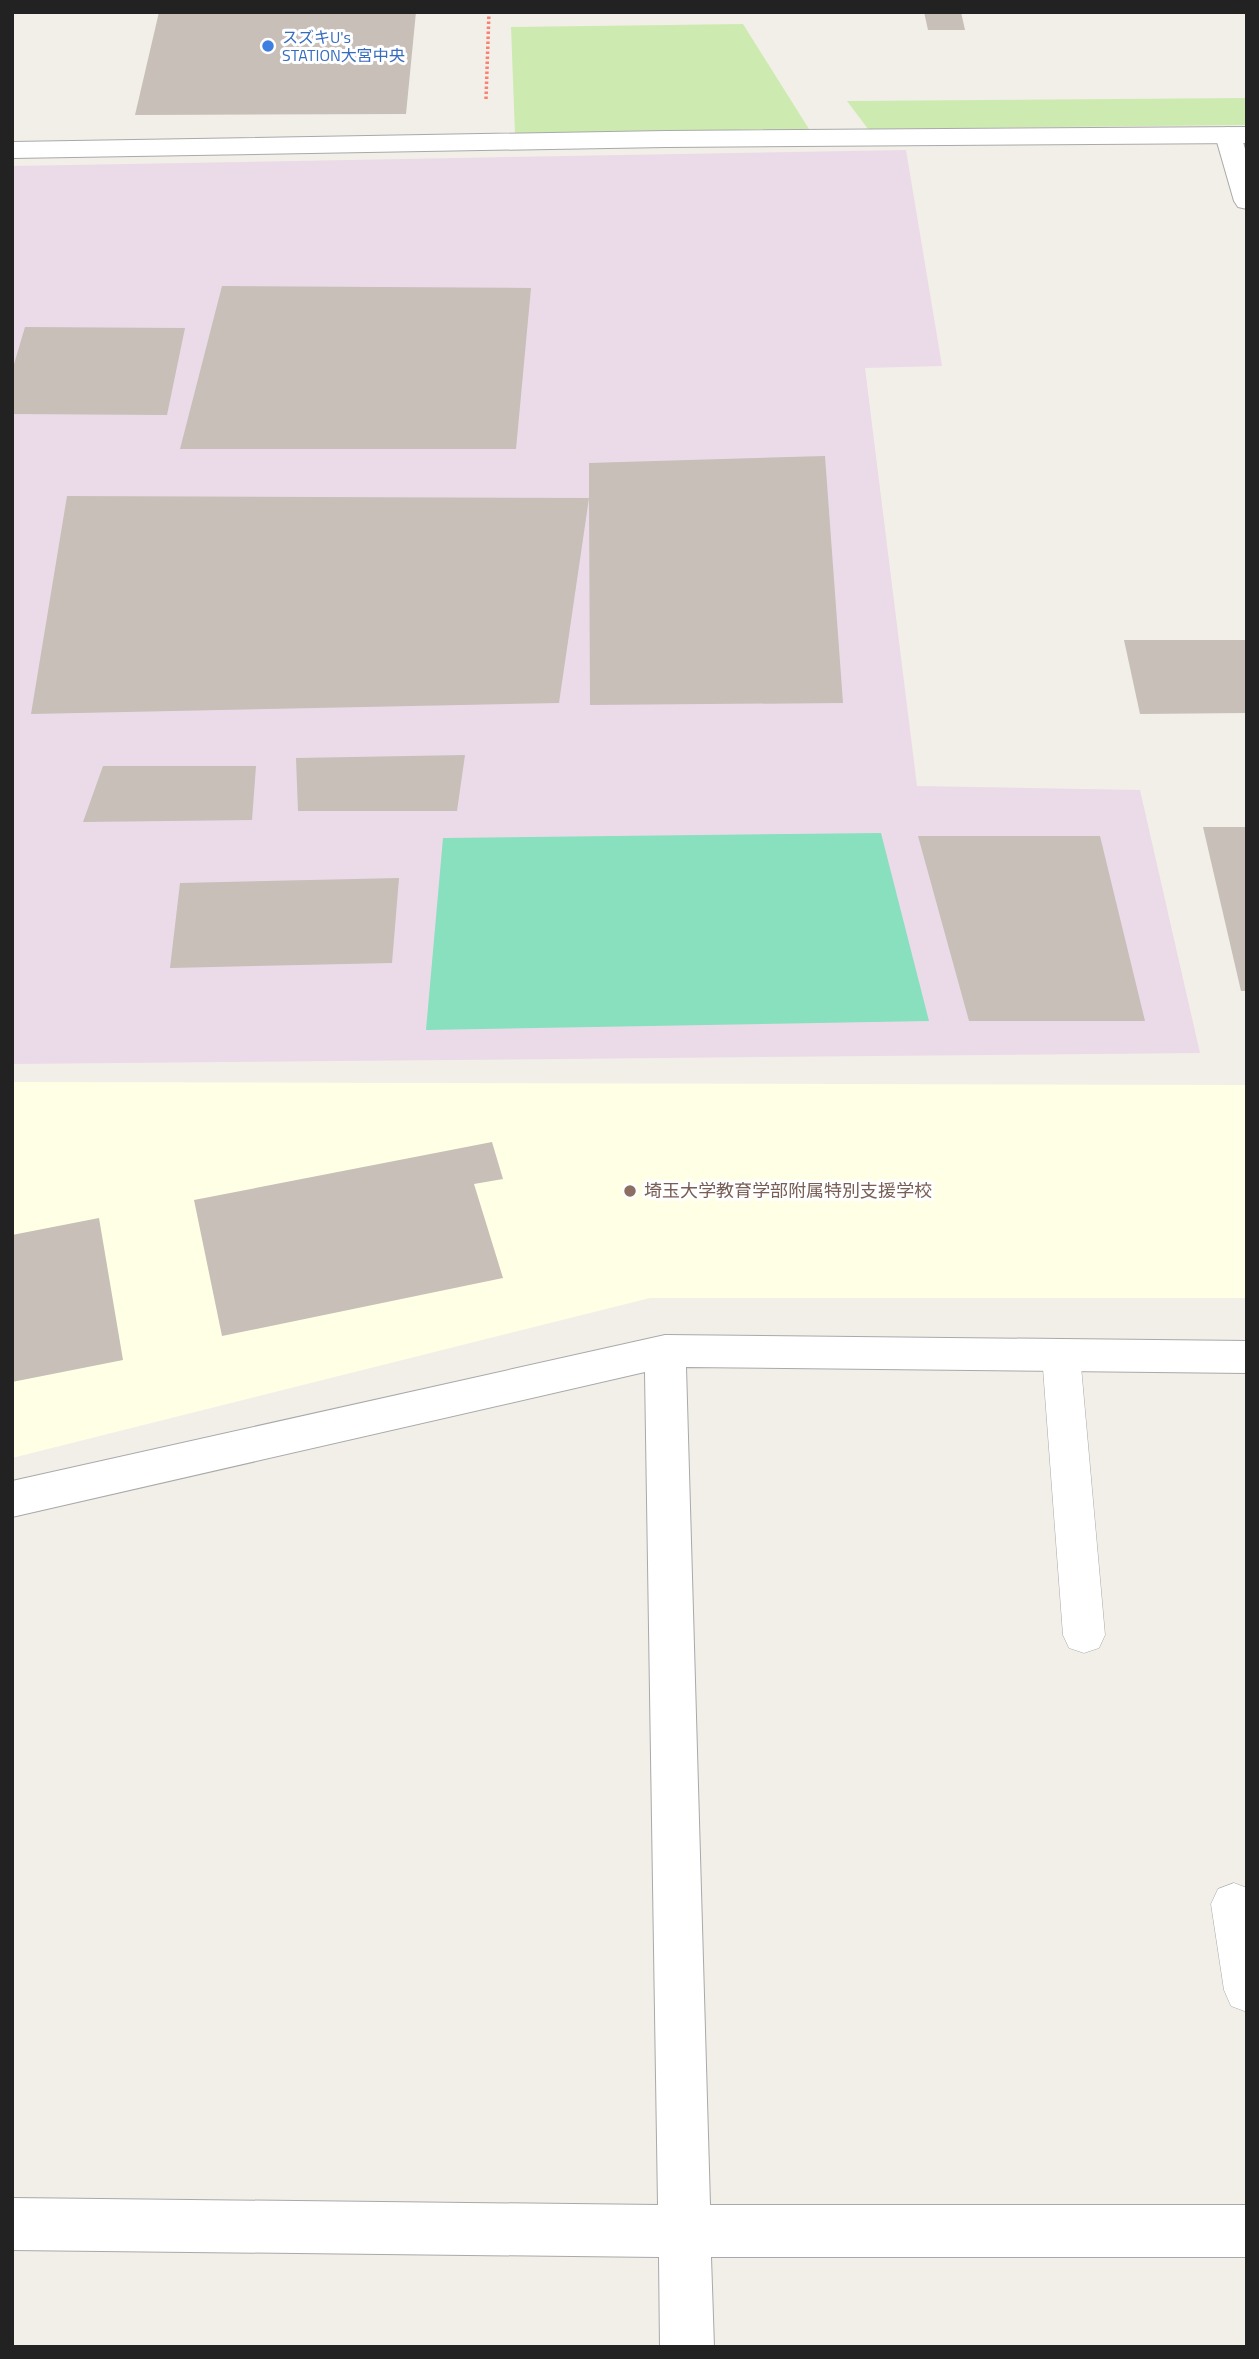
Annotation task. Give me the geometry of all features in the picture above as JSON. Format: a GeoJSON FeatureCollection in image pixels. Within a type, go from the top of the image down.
{"type":"FeatureCollection","features":[{"type":"Feature","properties":{"kind":"street"},"geometry":{"type":"LineString","coordinates":[[12,150],[484,142],[1237,135],[1247,201]]}},
{"type":"Feature","properties":{"kind":"street"},"geometry":{"type":"LineString","coordinates":[[666,1351],[687,2347]]}},
{"type":"Feature","properties":{"kind":"street"},"geometry":{"type":"LineString","coordinates":[[12,1499],[666,1351],[1247,1357]]}},
{"type":"Feature","properties":{"kind":"street"},"geometry":{"type":"LineString","coordinates":[[12,2224],[685,2231],[1247,2231]]}},
{"type":"Feature","properties":{"kind":"lane"},"geometry":{"type":"LineString","coordinates":[[1061,1355],[1084,1634]]}},
{"type":"Feature","properties":{"kind":"lane"},"geometry":{"type":"LineString","coordinates":[[1234,1904],[1247,1990]]}},
{"type":"Feature","properties":{"kind":"path"},"geometry":{"type":"LineString","coordinates":[[484,142],[489,12]]}},
{"type":"Feature","properties":{"kind":"shaded area"},"geometry":{"type":"Polygon","coordinates":[[[906,150],[942,366],[865,368],[917,786],[1140,790],[1200,1053],[12,1064],[12,166],[906,150]]]}},
{"type":"Feature","properties":{"kind":"shaded area","name":"埼玉大学教育学部附属特別支援学校"},"geometry":{"type":"Polygon","coordinates":[[[12,1082],[1247,1085],[1247,1298],[650,1298],[12,1458],[12,1082]]]}},
{"type":"Feature","properties":{"kind":"green space"},"geometry":{"type":"Polygon","coordinates":[[[743,24],[809,129],[515,134],[511,27],[743,24]]]}},
{"type":"Feature","properties":{"kind":"green space"},"geometry":{"type":"Polygon","coordinates":[[[1247,98],[1247,125],[868,129],[847,101],[1247,98]]]}},
{"type":"Feature","properties":{"kind":"green space"},"geometry":{"type":"Polygon","coordinates":[[[881,833],[929,1021],[426,1030],[443,838],[881,833]]]}},
{"type":"Feature","properties":{"kind":"building"},"geometry":{"type":"Polygon","coordinates":[[[159,12],[416,12],[406,114],[135,115],[159,12]]]}},
{"type":"Feature","properties":{"kind":"building"},"geometry":{"type":"Polygon","coordinates":[[[924,12],[961,12],[965,30],[928,30],[924,12]]]}},
{"type":"Feature","properties":{"kind":"building"},"geometry":{"type":"Polygon","coordinates":[[[222,286],[531,288],[516,449],[180,449],[222,286]]]}},
{"type":"Feature","properties":{"kind":"building"},"geometry":{"type":"Polygon","coordinates":[[[25,327],[185,328],[167,415],[12,414],[12,371],[25,327]]]}},
{"type":"Feature","properties":{"kind":"building"},"geometry":{"type":"Polygon","coordinates":[[[825,456],[843,703],[590,705],[589,463],[825,456]]]}},
{"type":"Feature","properties":{"kind":"building"},"geometry":{"type":"Polygon","coordinates":[[[67,496],[589,498],[559,703],[31,714],[67,496]]]}},
{"type":"Feature","properties":{"kind":"building"},"geometry":{"type":"Polygon","coordinates":[[[1124,640],[1247,640],[1247,713],[1140,714],[1124,640]]]}},
{"type":"Feature","properties":{"kind":"building"},"geometry":{"type":"Polygon","coordinates":[[[465,755],[457,811],[298,811],[296,758],[465,755]]]}},
{"type":"Feature","properties":{"kind":"building"},"geometry":{"type":"Polygon","coordinates":[[[103,766],[256,766],[252,820],[83,822],[103,766]]]}},
{"type":"Feature","properties":{"kind":"building"},"geometry":{"type":"Polygon","coordinates":[[[1203,827],[1247,827],[1247,991],[1241,991],[1203,827]]]}},
{"type":"Feature","properties":{"kind":"building"},"geometry":{"type":"Polygon","coordinates":[[[918,836],[1100,836],[1145,1021],[969,1021],[918,836]]]}},
{"type":"Feature","properties":{"kind":"building"},"geometry":{"type":"Polygon","coordinates":[[[399,878],[392,963],[170,968],[180,883],[399,878]]]}},
{"type":"Feature","properties":{"kind":"building"},"geometry":{"type":"Polygon","coordinates":[[[492,1142],[503,1179],[474,1184],[503,1278],[222,1336],[194,1200],[492,1142]]]}},
{"type":"Feature","properties":{"kind":"building"},"geometry":{"type":"Polygon","coordinates":[[[99,1218],[123,1360],[12,1382],[12,1235],[99,1218]]]}},
{"type":"Feature","properties":{"kind":"place","name":"スズキU's STATION大宮中央"},"geometry":{"type":"Point","coordinates":[268,46]}},
{"type":"Feature","properties":{"kind":"place","name":"埼玉大学教育学部附属特別支援学校"},"geometry":{"type":"Point","coordinates":[630,1191]}}]}
